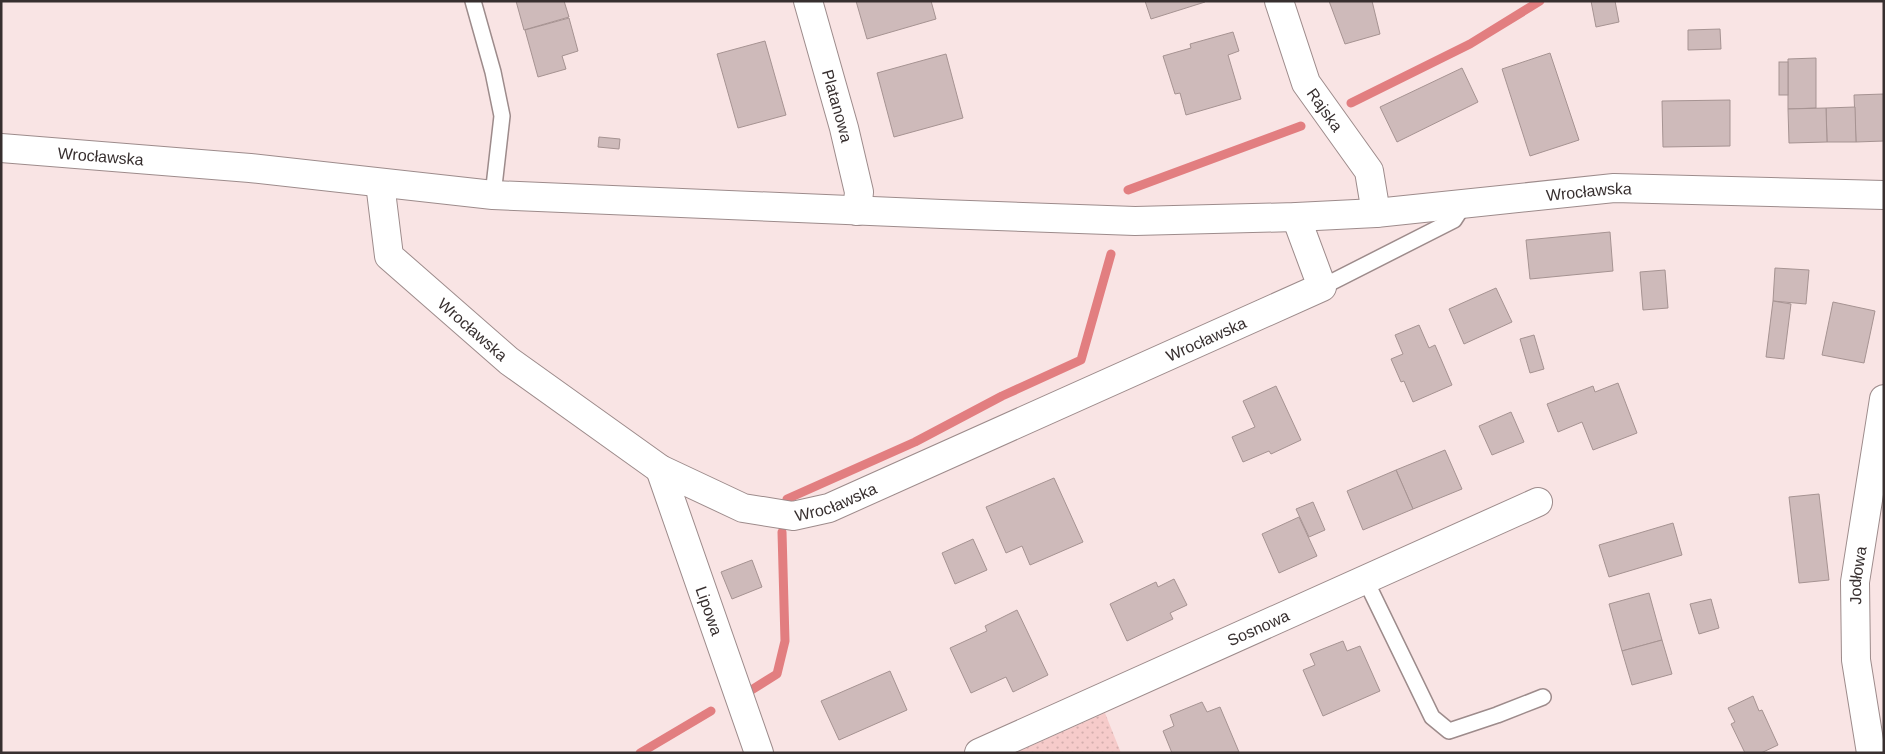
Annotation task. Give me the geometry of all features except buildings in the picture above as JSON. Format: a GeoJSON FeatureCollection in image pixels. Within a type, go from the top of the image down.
{"type":"FeatureCollection","features":[{"type":"Feature","properties":{"kind":"street","name":"Platanowa"},"geometry":{"type":"LineString","coordinates":[[808,1],[844,128],[857,183],[859,192],[857,210]]}},
{"type":"Feature","properties":{"kind":"street","name":"Rajska"},"geometry":{"type":"LineString","coordinates":[[1279,1],[1306,83],[1369,171],[1376,213]]}},
{"type":"Feature","properties":{"kind":"street","name":"Wrocławska"},"geometry":{"type":"LineString","coordinates":[[1,148],[250,168],[493,195],[1135,221],[1376,213],[1614,188],[1884,195]]}},
{"type":"Feature","properties":{"kind":"street","name":"Wrocławska"},"geometry":{"type":"LineString","coordinates":[[380,183],[389,256],[509,361],[660,469],[743,508],[793,516],[829,508],[1322,287]]}},
{"type":"Feature","properties":{"kind":"street"},"geometry":{"type":"LineString","coordinates":[[1296,217],[1322,287]]}},
{"type":"Feature","properties":{"kind":"street","name":"Jodłowa"},"geometry":{"type":"LineString","coordinates":[[1871,753],[1856,660],[1855,582],[1884,399]]}},
{"type":"Feature","properties":{"kind":"street","name":"Lipowa"},"geometry":{"type":"LineString","coordinates":[[660,469],[759,753]]}},
{"type":"Feature","properties":{"kind":"street","name":"Sosnowa"},"geometry":{"type":"LineString","coordinates":[[979,753],[1538,502]]}},
{"type":"Feature","properties":{"kind":"lane"},"geometry":{"type":"LineString","coordinates":[[472,1],[493,72],[502,116],[493,195]]}},
{"type":"Feature","properties":{"kind":"lane"},"geometry":{"type":"LineString","coordinates":[[1322,287],[1454,220],[1465,204]]}},
{"type":"Feature","properties":{"kind":"lane"},"geometry":{"type":"LineString","coordinates":[[1366,579],[1432,717],[1449,731],[1543,697]]}},
{"type":"Feature","properties":{"kind":"shaded area"},"geometry":{"type":"Polygon","coordinates":[[[1105,713],[1121,753],[1015,753],[1105,713]]]}},
{"type":"Feature","properties":{"kind":"waterway"},"geometry":{"type":"LineString","coordinates":[[1351,103],[1470,44],[1540,1]]}},
{"type":"Feature","properties":{"kind":"waterway"},"geometry":{"type":"LineString","coordinates":[[1128,190],[1301,126]]}},
{"type":"Feature","properties":{"kind":"waterway"},"geometry":{"type":"LineString","coordinates":[[787,499],[915,442],[1002,396],[1081,360],[1111,254]]}},
{"type":"Feature","properties":{"kind":"waterway"},"geometry":{"type":"LineString","coordinates":[[745,694],[777,674],[785,641],[782,532]]}},
{"type":"Feature","properties":{"kind":"waterway"},"geometry":{"type":"LineString","coordinates":[[640,753],[711,711]]}}]}
